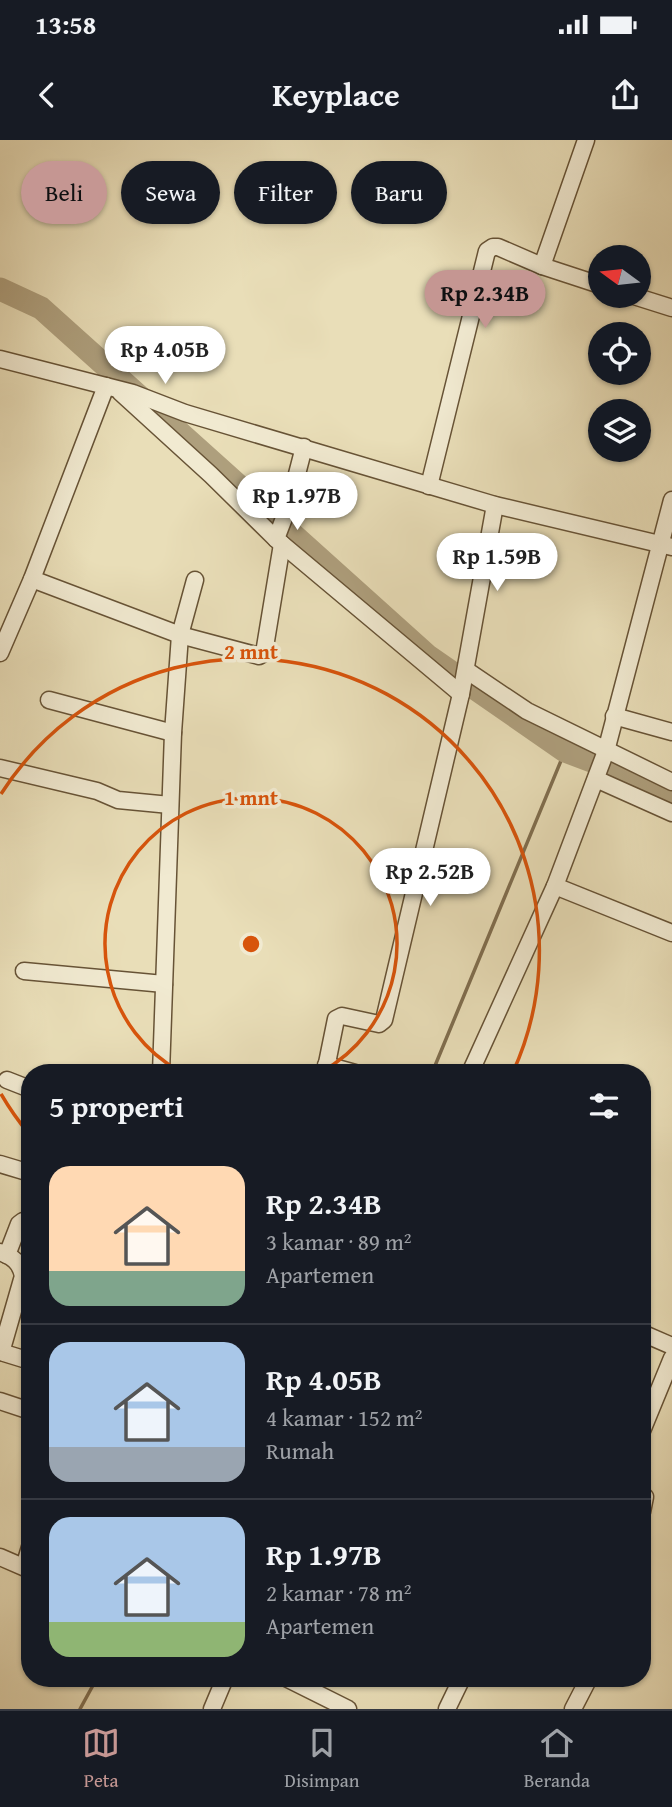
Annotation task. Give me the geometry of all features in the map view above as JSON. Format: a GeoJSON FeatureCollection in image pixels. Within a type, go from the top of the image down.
{"type":"FeatureCollection","features":[{"type":"Feature","properties":{"kind":"street"},"geometry":{"type":"LineString","coordinates":[[542,267],[586,140]]}},
{"type":"Feature","properties":{"kind":"street"},"geometry":{"type":"LineString","coordinates":[[429,486],[485,254],[490,248],[498,247],[542,267],[588,281]]}},
{"type":"Feature","properties":{"kind":"street"},"geometry":{"type":"LineString","coordinates":[[651,301],[672,308]]}},
{"type":"Feature","properties":{"kind":"street"},"geometry":{"type":"LineString","coordinates":[[0,359],[133,393],[185,412],[495,505],[666,546]]}},
{"type":"Feature","properties":{"kind":"street"},"geometry":{"type":"LineString","coordinates":[[111,387],[279,537],[461,693]]}},
{"type":"Feature","properties":{"kind":"street"},"geometry":{"type":"LineString","coordinates":[[0,653],[111,387]]}},
{"type":"Feature","properties":{"kind":"street"},"geometry":{"type":"LineString","coordinates":[[32,579],[180,635],[262,655],[279,537],[304,447]]}},
{"type":"Feature","properties":{"kind":"street"},"geometry":{"type":"LineString","coordinates":[[474,1064],[555,886],[601,764],[666,546],[672,500]]}},
{"type":"Feature","properties":{"kind":"street"},"geometry":{"type":"LineString","coordinates":[[327,1064],[336,1019],[342,1016],[379,1024],[384,1020],[461,693],[495,505]]}},
{"type":"Feature","properties":{"kind":"street"},"geometry":{"type":"LineString","coordinates":[[161,1064],[173,733],[180,635],[195,580]]}},
{"type":"Feature","properties":{"kind":"street"},"geometry":{"type":"LineString","coordinates":[[465,672],[527,711],[672,813]]}},
{"type":"Feature","properties":{"kind":"street"},"geometry":{"type":"LineString","coordinates":[[49,700],[173,733]]}},
{"type":"Feature","properties":{"kind":"street"},"geometry":{"type":"LineString","coordinates":[[614,716],[672,732]]}},
{"type":"Feature","properties":{"kind":"street"},"geometry":{"type":"LineString","coordinates":[[601,764],[672,782]]}},
{"type":"Feature","properties":{"kind":"street"},"geometry":{"type":"LineString","coordinates":[[0,768],[97,791],[118,800],[170,805]]}},
{"type":"Feature","properties":{"kind":"street"},"geometry":{"type":"LineString","coordinates":[[555,886],[672,933]]}},
{"type":"Feature","properties":{"kind":"street"},"geometry":{"type":"LineString","coordinates":[[24,971],[164,984]]}},
{"type":"Feature","properties":{"kind":"street"},"geometry":{"type":"LineString","coordinates":[[7,1080],[21,1085]]}},
{"type":"Feature","properties":{"kind":"street"},"geometry":{"type":"LineString","coordinates":[[0,1164],[21,1170]]}},
{"type":"Feature","properties":{"kind":"street"},"geometry":{"type":"LineString","coordinates":[[21,1222],[4,1254],[21,1267]]}},
{"type":"Feature","properties":{"kind":"street"},"geometry":{"type":"LineString","coordinates":[[21,1301],[1,1349],[4,1353],[21,1358]]}},
{"type":"Feature","properties":{"kind":"street"},"geometry":{"type":"LineString","coordinates":[[651,1337],[672,1346]]}},
{"type":"Feature","properties":{"kind":"street"},"geometry":{"type":"LineString","coordinates":[[651,1409],[672,1358]]}},
{"type":"Feature","properties":{"kind":"street"},"geometry":{"type":"LineString","coordinates":[[0,1401],[21,1407]]}},
{"type":"Feature","properties":{"kind":"street"},"geometry":{"type":"LineString","coordinates":[[0,1557],[21,1566]]}},
{"type":"Feature","properties":{"kind":"street"},"geometry":{"type":"LineString","coordinates":[[212,1709],[221,1687]]}},
{"type":"Feature","properties":{"kind":"street"},"geometry":{"type":"LineString","coordinates":[[304,1687],[348,1709]]}},
{"type":"Feature","properties":{"kind":"street"},"geometry":{"type":"LineString","coordinates":[[447,1709],[458,1687]]}},
{"type":"Feature","properties":{"kind":"street"},"geometry":{"type":"LineString","coordinates":[[573,1709],[584,1687]]}},
{"type":"Feature","properties":{"kind":"waterway"},"geometry":{"type":"LineString","coordinates":[[0,289],[41,308],[428,656],[565,751],[618,771],[672,797]]}},
{"type":"Feature","properties":{"kind":"waterway"},"geometry":{"type":"LineString","coordinates":[[436,1064],[565,751]]}},
{"type":"Feature","properties":{"kind":"waterway"},"geometry":{"type":"LineString","coordinates":[[80,1709],[92,1687]]}}]}
